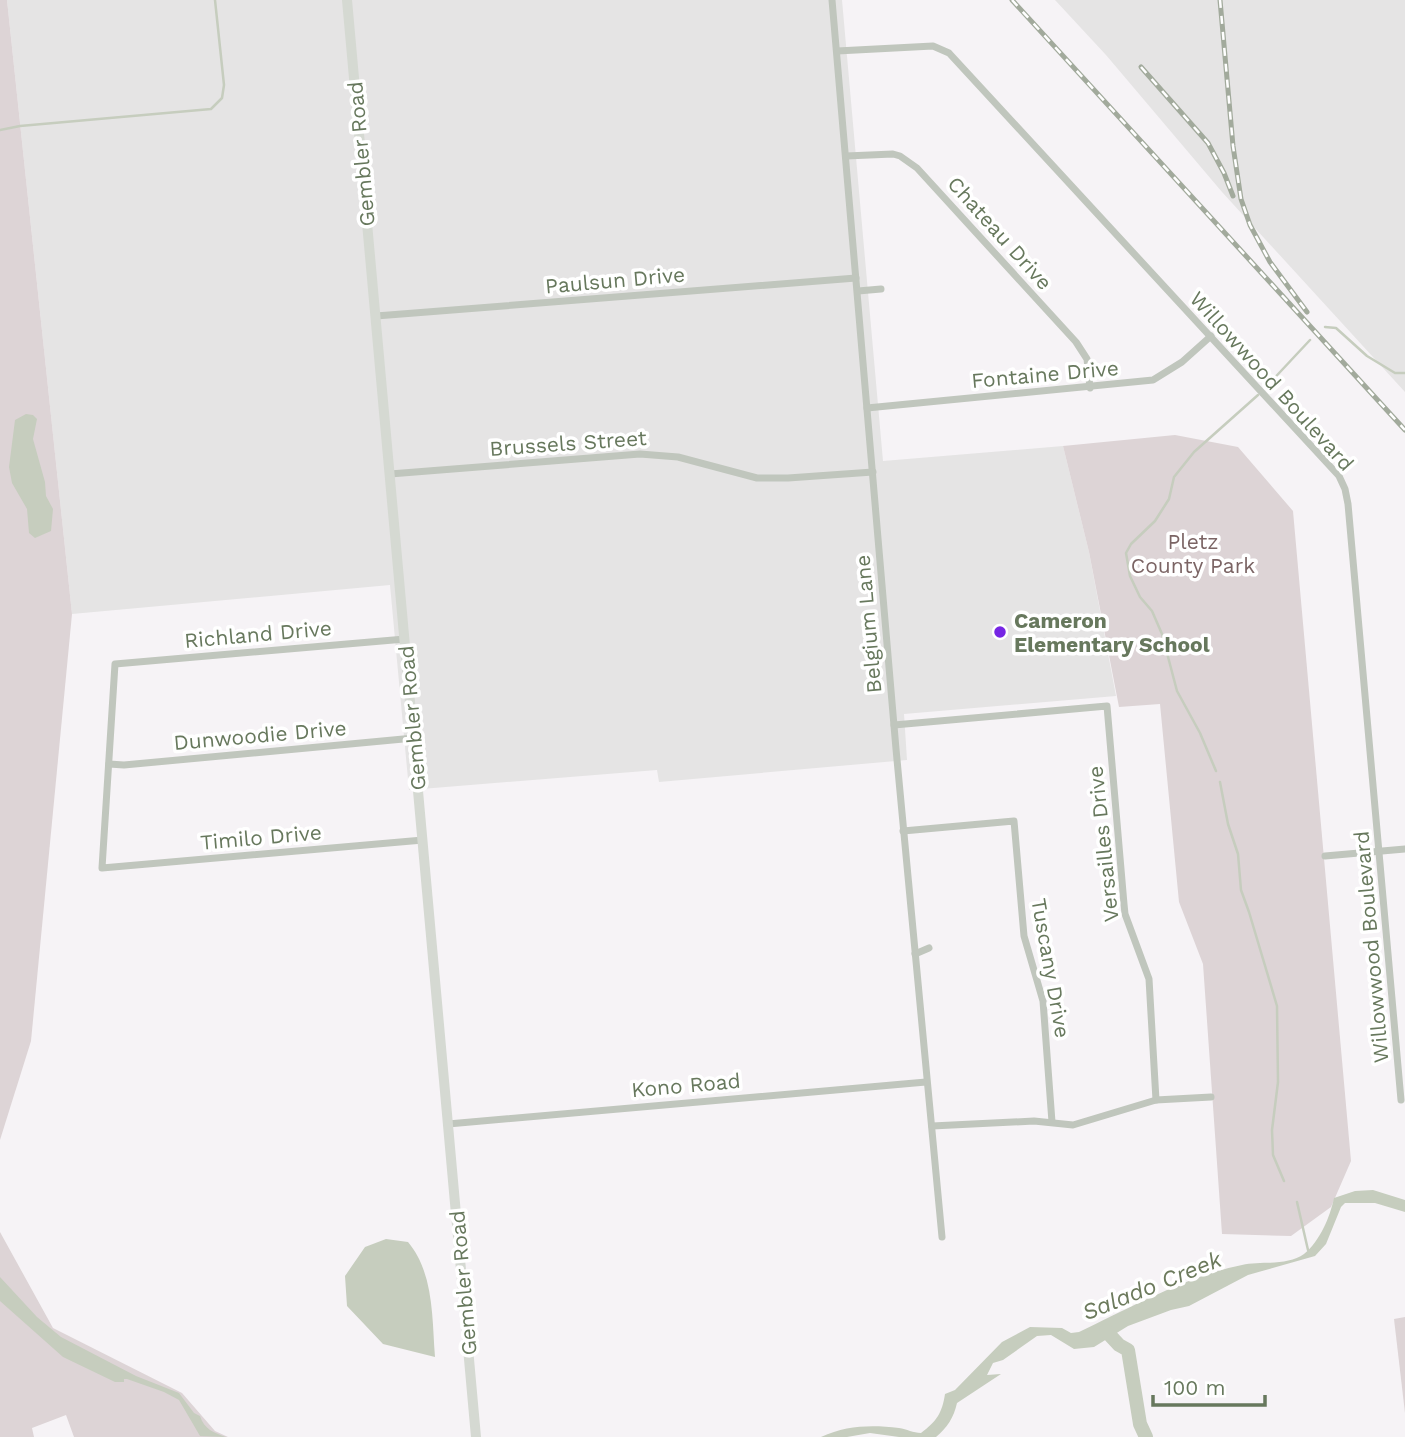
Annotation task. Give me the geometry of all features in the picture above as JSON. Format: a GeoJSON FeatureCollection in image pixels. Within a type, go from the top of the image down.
{"type":"FeatureCollection","features":[{"type":"Feature","properties":{"kind":"main road","name":"Gembler Road"},"geometry":{"type":"LineString","coordinates":[[347,0],[476,1437]]}},
{"type":"Feature","properties":{"kind":"street","name":"Belgium Lane"},"geometry":{"type":"LineString","coordinates":[[832,0],[903,831],[942,1237]]}},
{"type":"Feature","properties":{"kind":"street","name":"Willowwood Boulevard"},"geometry":{"type":"LineString","coordinates":[[837,51],[933,46],[949,53],[1339,476],[1345,489],[1401,1042],[1401,1100]]}},
{"type":"Feature","properties":{"kind":"street","name":"Chateau Drive"},"geometry":{"type":"LineString","coordinates":[[846,156],[893,154],[910,161],[1076,341],[1087,359],[1090,388]]}},
{"type":"Feature","properties":{"kind":"street","name":"Paulsun Drive"},"geometry":{"type":"LineString","coordinates":[[376,316],[856,278]]}},
{"type":"Feature","properties":{"kind":"street"},"geometry":{"type":"LineString","coordinates":[[858,291],[881,289]]}},
{"type":"Feature","properties":{"kind":"street","name":"Fontaine Drive"},"geometry":{"type":"LineString","coordinates":[[867,408],[1090,388],[1161,377],[1211,336]]}},
{"type":"Feature","properties":{"kind":"street","name":"Brussels Street"},"geometry":{"type":"LineString","coordinates":[[390,474],[640,454],[678,457],[757,478],[873,472]]}},
{"type":"Feature","properties":{"kind":"street","name":"Richland Drive"},"geometry":{"type":"LineString","coordinates":[[109,764],[115,664],[405,639]]}},
{"type":"Feature","properties":{"kind":"street","name":"Versailles Drive"},"geometry":{"type":"LineString","coordinates":[[894,726],[1107,706],[1125,914],[1149,979],[1156,1101]]}},
{"type":"Feature","properties":{"kind":"street","name":"Dunwoodie Drive"},"geometry":{"type":"LineString","coordinates":[[109,764],[124,765],[414,738]]}},
{"type":"Feature","properties":{"kind":"street","name":"Timilo Drive"},"geometry":{"type":"LineString","coordinates":[[109,764],[102,868],[423,840]]}},
{"type":"Feature","properties":{"kind":"street","name":"Tuscany Drive"},"geometry":{"type":"LineString","coordinates":[[903,831],[1014,821],[1024,936],[1043,1001],[1052,1122]]}},
{"type":"Feature","properties":{"kind":"street"},"geometry":{"type":"LineString","coordinates":[[1325,856],[1405,849]]}},
{"type":"Feature","properties":{"kind":"street"},"geometry":{"type":"LineString","coordinates":[[915,954],[929,948]]}},
{"type":"Feature","properties":{"kind":"street","name":"Kono Road"},"geometry":{"type":"LineString","coordinates":[[448,1124],[926,1082]]}},
{"type":"Feature","properties":{"kind":"street"},"geometry":{"type":"LineString","coordinates":[[932,1126],[1004,1121],[1073,1125],[1156,1101],[1211,1097]]}},
{"type":"Feature","properties":{"kind":"shaded area"},"geometry":{"type":"Polygon","coordinates":[[[7,0],[842,0],[883,461],[1063,446],[1089,552],[1116,696],[904,714],[907,760],[659,782],[657,770],[409,790],[390,585],[72,614],[7,0]]]}},
{"type":"Feature","properties":{"kind":"shaded area"},"geometry":{"type":"Polygon","coordinates":[[[1055,0],[1405,0],[1405,392],[1222,192],[1106,55],[1055,0]]]}},
{"type":"Feature","properties":{"kind":"shaded area"},"geometry":{"type":"Polygon","coordinates":[[[26,414],[37,419],[33,439],[45,482],[46,496],[53,509],[51,531],[35,538],[29,533],[27,509],[12,483],[9,467],[15,420],[26,414]]]}},
{"type":"Feature","properties":{"kind":"shaded area"},"geometry":{"type":"Polygon","coordinates":[[[1373,1190],[1405,1200],[1405,1212],[1375,1203],[1345,1203],[1326,1244],[1315,1256],[1248,1275],[1189,1306],[1128,1326],[1094,1347],[1074,1349],[1051,1335],[1037,1336],[1003,1360],[993,1363],[987,1375],[1001,1374],[957,1403],[950,1422],[936,1437],[899,1437],[870,1433],[847,1437],[821,1437],[840,1430],[869,1426],[921,1433],[938,1416],[945,1394],[955,1390],[1002,1342],[1030,1327],[1062,1328],[1071,1333],[1079,1332],[1201,1276],[1242,1265],[1297,1258],[1310,1249],[1319,1236],[1334,1198],[1355,1191],[1373,1190]]]}},
{"type":"Feature","properties":{"kind":"shaded area"},"geometry":{"type":"Polygon","coordinates":[[[386,1239],[408,1242],[423,1268],[430,1296],[435,1357],[383,1344],[347,1306],[345,1276],[365,1247],[386,1239]]]}},
{"type":"Feature","properties":{"kind":"shaded area"},"geometry":{"type":"Polygon","coordinates":[[[0,1277],[37,1317],[61,1337],[136,1376],[179,1393],[207,1427],[226,1437],[200,1436],[179,1400],[164,1392],[127,1379],[124,1379],[124,1382],[115,1382],[63,1357],[0,1301],[0,1277]]]}},
{"type":"Feature","properties":{"kind":"green space"},"geometry":{"type":"Polygon","coordinates":[[[0,0],[7,0],[72,614],[31,1041],[0,1140],[0,0]]]}},
{"type":"Feature","properties":{"kind":"green space","name":"Pletz County Park"},"geometry":{"type":"Polygon","coordinates":[[[1175,435],[1238,447],[1293,511],[1351,1161],[1331,1207],[1291,1236],[1222,1234],[1203,964],[1179,902],[1160,704],[1119,707],[1089,552],[1063,446],[1175,435]]]}},
{"type":"Feature","properties":{"kind":"green space"},"geometry":{"type":"Polygon","coordinates":[[[0,1232],[53,1328],[182,1393],[215,1431],[228,1437],[74,1437],[66,1415],[32,1428],[34,1437],[0,1437],[0,1232]]]}},
{"type":"Feature","properties":{"kind":"green space"},"geometry":{"type":"Polygon","coordinates":[[[1405,1317],[1405,1413],[1394,1319],[1405,1317]]]}},
{"type":"Feature","properties":{"kind":"waterway"},"geometry":{"type":"LineString","coordinates":[[0,130],[211,109],[222,98],[224,85],[215,0]]}},
{"type":"Feature","properties":{"kind":"waterway"},"geometry":{"type":"LineString","coordinates":[[1325,327],[1336,328],[1367,356],[1395,373],[1405,373]]}},
{"type":"Feature","properties":{"kind":"waterway"},"geometry":{"type":"LineString","coordinates":[[1267,386],[1310,340]]}},
{"type":"Feature","properties":{"kind":"waterway"},"geometry":{"type":"LineString","coordinates":[[1216,771],[1200,733],[1177,691],[1162,634],[1152,611],[1140,597],[1130,576],[1126,553],[1131,544],[1155,521],[1169,499],[1174,477],[1194,452],[1258,395]]}},
{"type":"Feature","properties":{"kind":"waterway"},"geometry":{"type":"LineString","coordinates":[[1220,782],[1228,824],[1238,854],[1241,890],[1277,1006],[1278,1082],[1272,1130],[1273,1155],[1284,1181]]}},
{"type":"Feature","properties":{"kind":"waterway"},"geometry":{"type":"LineString","coordinates":[[1297,1202],[1308,1250]]}},
{"type":"Feature","properties":{"kind":"waterway","name":"Salado Creek"},"geometry":{"type":"LineString","coordinates":[[1106,1331],[1128,1350],[1140,1424],[1146,1437]]}},
{"type":"Feature","properties":{"kind":"railway"},"geometry":{"type":"LineString","coordinates":[[1012,0],[1405,430]]}},
{"type":"Feature","properties":{"kind":"railway"},"geometry":{"type":"LineString","coordinates":[[1220,0],[1233,146],[1241,199],[1250,225],[1270,262],[1307,312]]}},
{"type":"Feature","properties":{"kind":"railway"},"geometry":{"type":"LineString","coordinates":[[1141,67],[1208,143],[1233,196]]}},
{"type":"Feature","properties":{"kind":"place","name":"Cameron Elementary School"},"geometry":{"type":"Point","coordinates":[1000,632]}}]}
